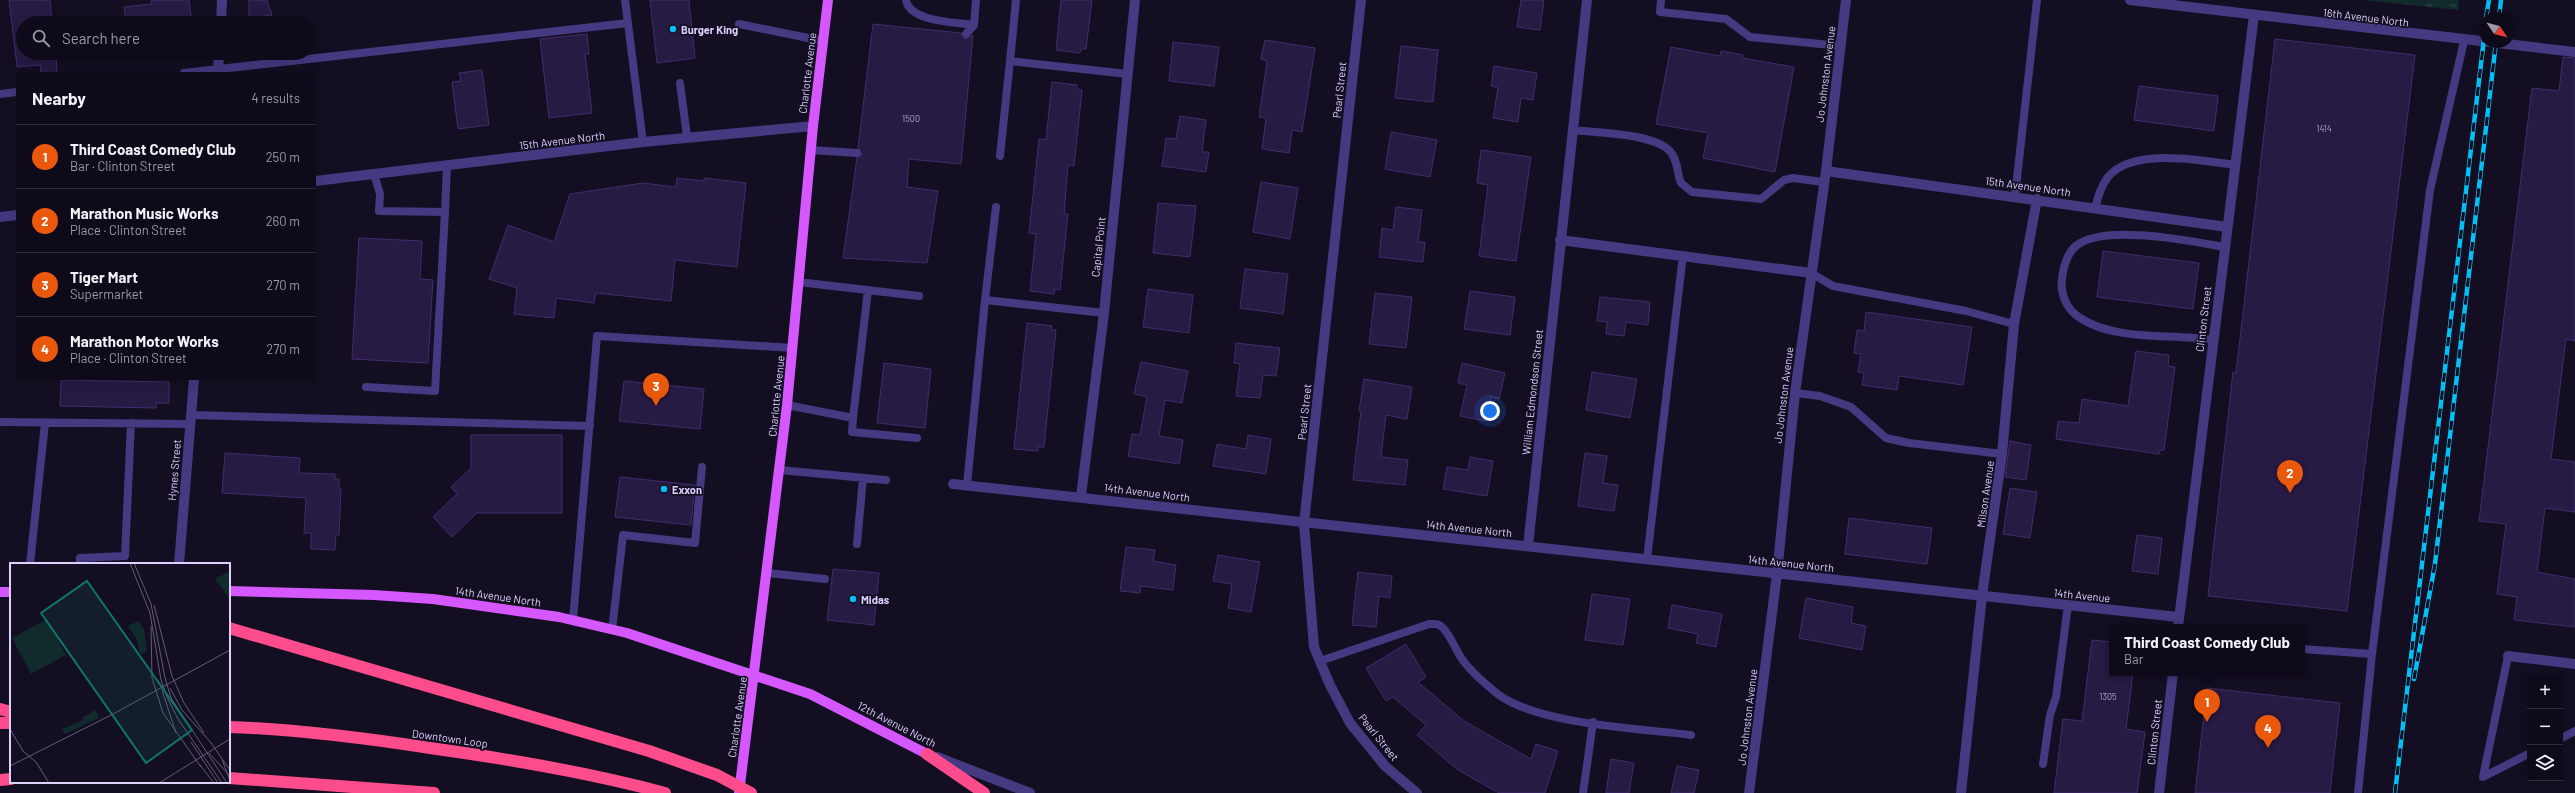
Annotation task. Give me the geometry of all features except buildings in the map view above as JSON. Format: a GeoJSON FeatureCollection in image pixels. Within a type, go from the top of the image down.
{"type":"FeatureCollection","features":[{"type":"Feature","properties":{"kind":"highway"},"geometry":{"type":"LineString","coordinates":[[230,628],[649,751],[717,775],[751,793]]}},
{"type":"Feature","properties":{"kind":"highway"},"geometry":{"type":"LineString","coordinates":[[0,709],[10,712]]}},
{"type":"Feature","properties":{"kind":"highway","name":"Downtown Loop"},"geometry":{"type":"LineString","coordinates":[[230,727],[359,738],[475,754],[587,775],[665,793]]}},
{"type":"Feature","properties":{"kind":"highway"},"geometry":{"type":"LineString","coordinates":[[927,754],[984,793]]}},
{"type":"Feature","properties":{"kind":"highway"},"geometry":{"type":"LineString","coordinates":[[0,777],[10,778]]}},
{"type":"Feature","properties":{"kind":"highway"},"geometry":{"type":"LineString","coordinates":[[0,780],[10,778]]}},
{"type":"Feature","properties":{"kind":"highway"},"geometry":{"type":"LineString","coordinates":[[230,778],[434,793]]}},
{"type":"Feature","properties":{"kind":"main road","name":"Charlotte Avenue"},"geometry":{"type":"LineString","coordinates":[[739,793],[788,406],[810,150],[828,0]]}},
{"type":"Feature","properties":{"kind":"main road","name":"14th Avenue North"},"geometry":{"type":"LineString","coordinates":[[230,591],[374,595],[433,600],[573,620],[612,630],[755,676]]}},
{"type":"Feature","properties":{"kind":"main road","name":"12th Avenue North"},"geometry":{"type":"LineString","coordinates":[[755,676],[810,694],[927,754]]}},
{"type":"Feature","properties":{"kind":"street"},"geometry":{"type":"LineString","coordinates":[[221,16],[222,0]]}},
{"type":"Feature","properties":{"kind":"street","name":"Capital Point"},"geometry":{"type":"LineString","coordinates":[[1081,496],[1104,313],[1135,0]]}},
{"type":"Feature","properties":{"kind":"street","name":"Pearl Street"},"geometry":{"type":"LineString","coordinates":[[1361,0],[1304,524],[1314,647],[1350,723],[1385,766],[1417,793]]}},
{"type":"Feature","properties":{"kind":"street","name":"William Edmondson Street"},"geometry":{"type":"LineString","coordinates":[[1528,546],[1587,0]]}},
{"type":"Feature","properties":{"kind":"street","name":"Jo Johnston Avenue"},"geometry":{"type":"LineString","coordinates":[[1749,793],[1777,574],[1795,393],[1810,273],[1826,171],[1846,0]]}},
{"type":"Feature","properties":{"kind":"street","name":"16th Avenue North"},"geometry":{"type":"LineString","coordinates":[[2130,0],[2575,52]]}},
{"type":"Feature","properties":{"kind":"street","name":"Clinton Street"},"geometry":{"type":"LineString","coordinates":[[2178,622],[2254,15]]}},
{"type":"Feature","properties":{"kind":"street"},"geometry":{"type":"LineString","coordinates":[[218,71],[219,60]]}},
{"type":"Feature","properties":{"kind":"street","name":"15th Avenue North"},"geometry":{"type":"LineString","coordinates":[[316,181],[687,137],[813,126]]}},
{"type":"Feature","properties":{"kind":"street","name":"15th Avenue North"},"geometry":{"type":"LineString","coordinates":[[1826,171],[2037,199],[2227,227]]}},
{"type":"Feature","properties":{"kind":"street","name":"Milson Avenue"},"geometry":{"type":"LineString","coordinates":[[1961,793],[1982,596],[2002,454],[2014,324],[2037,199]]}},
{"type":"Feature","properties":{"kind":"street"},"geometry":{"type":"LineString","coordinates":[[0,217],[16,215]]}},
{"type":"Feature","properties":{"kind":"street"},"geometry":{"type":"LineString","coordinates":[[1560,240],[1683,255],[1810,273]]}},
{"type":"Feature","properties":{"kind":"street","name":"Hynes Street"},"geometry":{"type":"LineString","coordinates":[[178,563],[194,380]]}},
{"type":"Feature","properties":{"kind":"street","name":"14th Avenue North"},"geometry":{"type":"LineString","coordinates":[[953,484],[1081,496],[1304,524],[1528,546],[1982,596]]}},
{"type":"Feature","properties":{"kind":"street","name":"14th Avenue"},"geometry":{"type":"LineString","coordinates":[[1982,596],[2068,605],[2178,622]]}},
{"type":"Feature","properties":{"kind":"street"},"geometry":{"type":"LineString","coordinates":[[2508,656],[2575,664]]}},
{"type":"Feature","properties":{"kind":"street","name":"Clinton Street"},"geometry":{"type":"LineString","coordinates":[[2159,793],[2173,676]]}},
{"type":"Feature","properties":{"kind":"street","name":"12th Avenue North"},"geometry":{"type":"LineString","coordinates":[[927,754],[1030,793]]}},
{"type":"Feature","properties":{"kind":"lane"},"geometry":{"type":"LineString","coordinates":[[626,0],[643,142]]}},
{"type":"Feature","properties":{"kind":"lane"},"geometry":{"type":"LineString","coordinates":[[906,0],[913,11],[921,16],[974,25]]}},
{"type":"Feature","properties":{"kind":"lane"},"geometry":{"type":"LineString","coordinates":[[966,34],[974,25],[976,0]]}},
{"type":"Feature","properties":{"kind":"lane"},"geometry":{"type":"LineString","coordinates":[[1000,156],[1016,0]]}},
{"type":"Feature","properties":{"kind":"lane"},"geometry":{"type":"LineString","coordinates":[[1661,0],[1660,12],[1726,19],[1750,37],[1840,46]]}},
{"type":"Feature","properties":{"kind":"lane"},"geometry":{"type":"LineString","coordinates":[[2015,196],[2037,0]]}},
{"type":"Feature","properties":{"kind":"lane"},"geometry":{"type":"LineString","coordinates":[[316,60],[628,23]]}},
{"type":"Feature","properties":{"kind":"lane"},"geometry":{"type":"LineString","coordinates":[[739,24],[823,41]]}},
{"type":"Feature","properties":{"kind":"lane"},"geometry":{"type":"LineString","coordinates":[[2358,793],[2372,654],[2430,190],[2464,40]]}},
{"type":"Feature","properties":{"kind":"lane"},"geometry":{"type":"LineString","coordinates":[[201,72],[312,60]]}},
{"type":"Feature","properties":{"kind":"lane"},"geometry":{"type":"LineString","coordinates":[[1010,61],[1128,74]]}},
{"type":"Feature","properties":{"kind":"lane"},"geometry":{"type":"LineString","coordinates":[[680,83],[687,137]]}},
{"type":"Feature","properties":{"kind":"lane"},"geometry":{"type":"LineString","coordinates":[[0,94],[16,92]]}},
{"type":"Feature","properties":{"kind":"lane"},"geometry":{"type":"LineString","coordinates":[[1572,130],[1644,139],[1665,146],[1676,160],[1681,183],[1692,192],[1761,200],[1784,180],[1793,178],[1824,182]]}},
{"type":"Feature","properties":{"kind":"lane"},"geometry":{"type":"LineString","coordinates":[[810,150],[857,153]]}},
{"type":"Feature","properties":{"kind":"lane"},"geometry":{"type":"LineString","coordinates":[[2095,208],[2099,193],[2109,176],[2126,166],[2142,160],[2158,157],[2235,165]]}},
{"type":"Feature","properties":{"kind":"lane"},"geometry":{"type":"LineString","coordinates":[[366,387],[435,391],[447,166]]}},
{"type":"Feature","properties":{"kind":"lane"},"geometry":{"type":"LineString","coordinates":[[374,174],[380,194],[379,211],[445,212]]}},
{"type":"Feature","properties":{"kind":"lane"},"geometry":{"type":"LineString","coordinates":[[967,485],[985,300],[996,207]]}},
{"type":"Feature","properties":{"kind":"lane"},"geometry":{"type":"LineString","coordinates":[[2213,340],[2111,331],[2094,325],[2079,317],[2067,305],[2061,289],[2063,270],[2072,249],[2087,240],[2108,234],[2139,235],[2224,247]]}},
{"type":"Feature","properties":{"kind":"lane"},"geometry":{"type":"LineString","coordinates":[[1647,559],[1683,255]]}},
{"type":"Feature","properties":{"kind":"lane"},"geometry":{"type":"LineString","coordinates":[[1810,273],[1833,286],[1966,310],[2014,324]]}},
{"type":"Feature","properties":{"kind":"lane"},"geometry":{"type":"LineString","coordinates":[[798,282],[919,296]]}},
{"type":"Feature","properties":{"kind":"lane"},"geometry":{"type":"LineString","coordinates":[[868,290],[852,432],[917,438]]}},
{"type":"Feature","properties":{"kind":"lane"},"geometry":{"type":"LineString","coordinates":[[985,300],[1104,313]]}},
{"type":"Feature","properties":{"kind":"lane"},"geometry":{"type":"LineString","coordinates":[[573,620],[598,336],[793,348]]}},
{"type":"Feature","properties":{"kind":"lane"},"geometry":{"type":"LineString","coordinates":[[1795,393],[1820,396],[1851,407],[1886,438],[1909,443],[2002,454]]}},
{"type":"Feature","properties":{"kind":"lane"},"geometry":{"type":"LineString","coordinates":[[788,406],[853,418]]}},
{"type":"Feature","properties":{"kind":"lane"},"geometry":{"type":"LineString","coordinates":[[0,422],[131,423],[191,420],[590,426]]}},
{"type":"Feature","properties":{"kind":"lane"},"geometry":{"type":"LineString","coordinates":[[30,563],[45,422]]}},
{"type":"Feature","properties":{"kind":"lane"},"geometry":{"type":"LineString","coordinates":[[80,563],[80,558],[125,556],[131,423]]}},
{"type":"Feature","properties":{"kind":"lane"},"geometry":{"type":"LineString","coordinates":[[612,630],[624,536],[695,544],[702,467]]}},
{"type":"Feature","properties":{"kind":"lane"},"geometry":{"type":"LineString","coordinates":[[780,470],[886,480]]}},
{"type":"Feature","properties":{"kind":"lane"},"geometry":{"type":"LineString","coordinates":[[857,544],[863,478]]}},
{"type":"Feature","properties":{"kind":"lane"},"geometry":{"type":"LineString","coordinates":[[768,573],[824,579]]}},
{"type":"Feature","properties":{"kind":"lane"},"geometry":{"type":"LineString","coordinates":[[2042,764],[2050,715],[2056,697],[2068,605]]}},
{"type":"Feature","properties":{"kind":"lane"},"geometry":{"type":"LineString","coordinates":[[1320,661],[1429,624],[1437,624],[1443,628],[1462,658],[1480,680],[1500,696],[1530,710],[1593,722],[1691,735]]}},
{"type":"Feature","properties":{"kind":"lane"},"geometry":{"type":"LineString","coordinates":[[2305,649],[2372,654]]}},
{"type":"Feature","properties":{"kind":"lane"},"geometry":{"type":"LineString","coordinates":[[2508,656],[2483,777],[2527,755]]}},
{"type":"Feature","properties":{"kind":"lane"},"geometry":{"type":"LineString","coordinates":[[1583,793],[1593,722]]}},
{"type":"Feature","properties":{"kind":"lane"},"geometry":{"type":"LineString","coordinates":[[2563,737],[2575,731]]}},
{"type":"Feature","properties":{"kind":"green space"},"geometry":{"type":"Polygon","coordinates":[[[2364,0],[2459,0],[2458,10],[2364,0]]]}},
{"type":"Feature","properties":{"kind":"railway"},"geometry":{"type":"LineString","coordinates":[[2487,12],[2489,0]]}},
{"type":"Feature","properties":{"kind":"railway"},"geometry":{"type":"LineString","coordinates":[[2500,12],[2501,0]]}},
{"type":"Feature","properties":{"kind":"railway"},"geometry":{"type":"LineString","coordinates":[[2395,793],[2483,48]]}},
{"type":"Feature","properties":{"kind":"railway"},"geometry":{"type":"LineString","coordinates":[[2414,679],[2435,564],[2495,48]]}},
{"type":"Feature","properties":{"kind":"place","name":"Burger King"},"geometry":{"type":"Point","coordinates":[673,29]}},
{"type":"Feature","properties":{"kind":"place","name":"Tiger Mart"},"geometry":{"type":"Point","coordinates":[656,406]}},
{"type":"Feature","properties":{"kind":"place","name":"Exxon"},"geometry":{"type":"Point","coordinates":[664,489]}},
{"type":"Feature","properties":{"kind":"place","name":"Marathon Music Works"},"geometry":{"type":"Point","coordinates":[2290,493]}},
{"type":"Feature","properties":{"kind":"place","name":"Midas"},"geometry":{"type":"Point","coordinates":[853,599]}},
{"type":"Feature","properties":{"kind":"place","name":"Third Coast Comedy Club"},"geometry":{"type":"Point","coordinates":[2207,722]}},
{"type":"Feature","properties":{"kind":"place","name":"Marathon Motor Works"},"geometry":{"type":"Point","coordinates":[2268,748]}}]}
